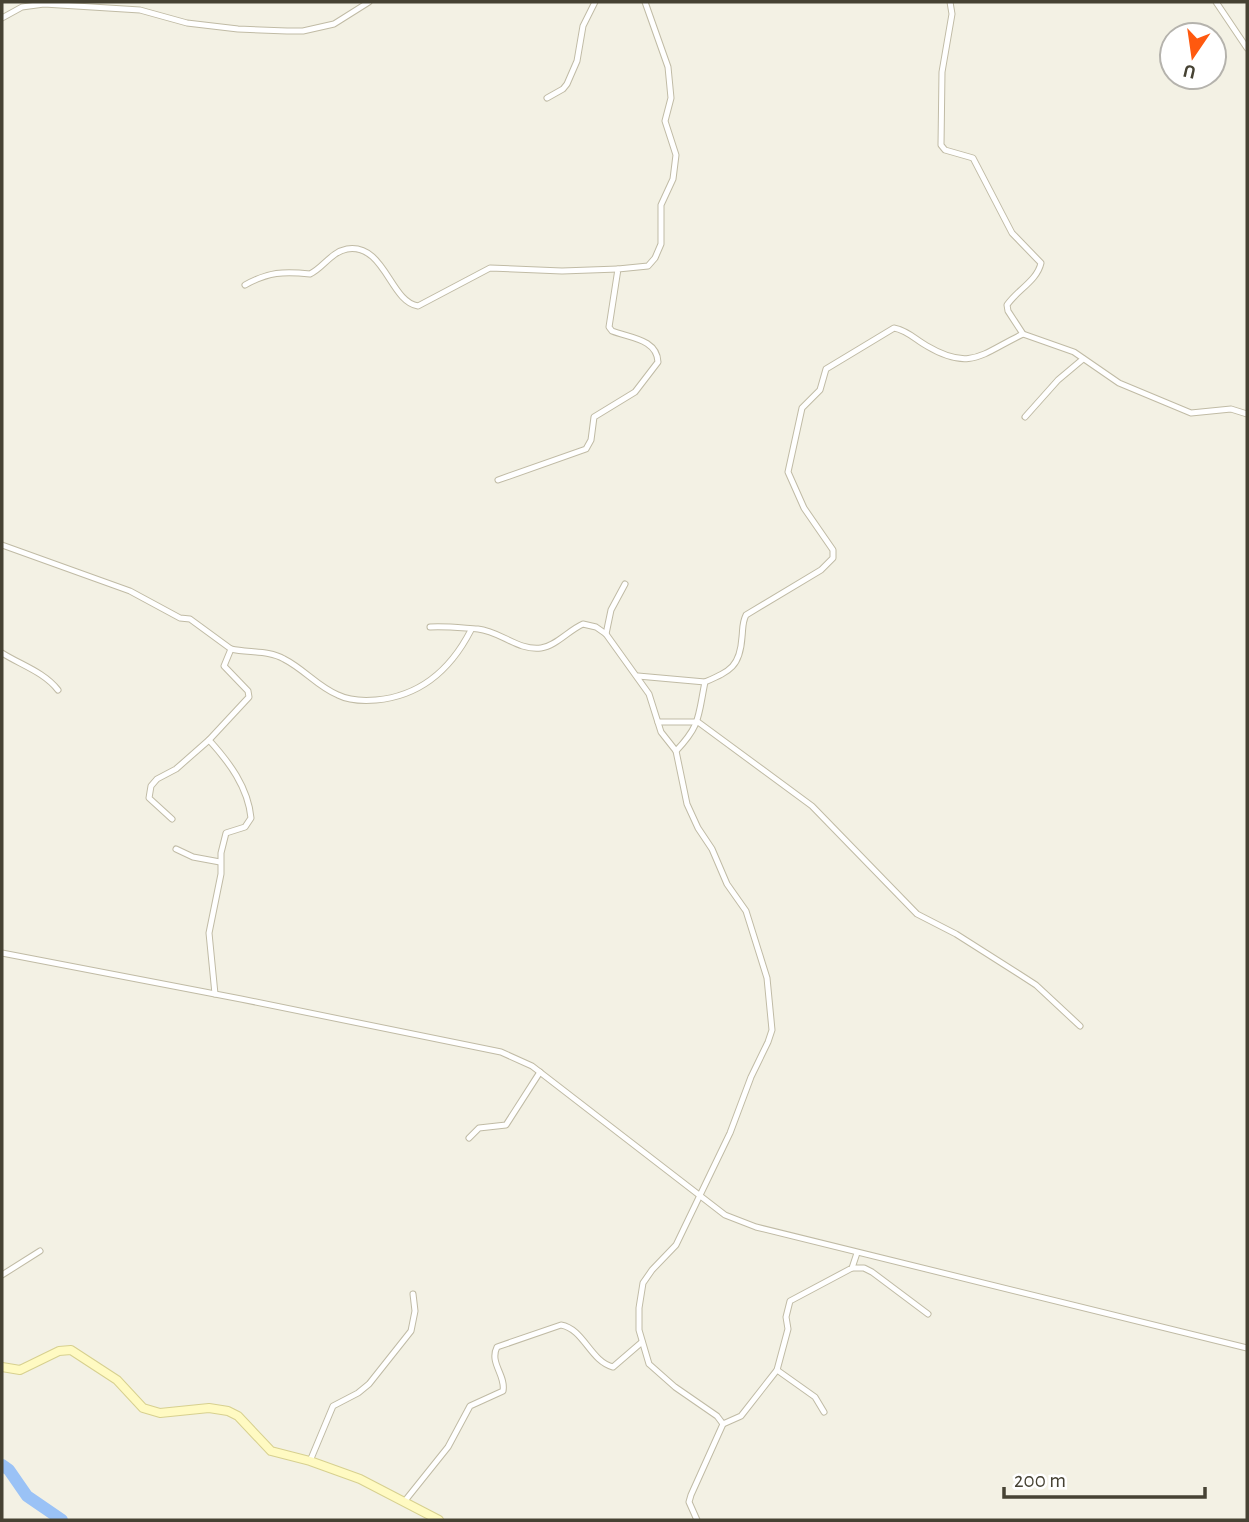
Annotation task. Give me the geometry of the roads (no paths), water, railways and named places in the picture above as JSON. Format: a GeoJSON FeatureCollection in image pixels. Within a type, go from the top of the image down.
{"type":"FeatureCollection","features":[{"type":"Feature","properties":{"kind":"street"},"geometry":{"type":"LineString","coordinates":[[2,18],[22,7],[44,4],[140,10],[187,23],[238,29],[295,31],[334,24],[369,2]]}},
{"type":"Feature","properties":{"kind":"street"},"geometry":{"type":"LineString","coordinates":[[547,98],[568,84],[577,61],[583,26],[595,2]]}},
{"type":"Feature","properties":{"kind":"street"},"geometry":{"type":"LineString","coordinates":[[245,285],[263,275],[279,271],[313,273],[338,252],[351,249],[363,252],[375,260],[404,299],[418,306],[490,268],[562,271],[648,266],[661,244],[662,200],[677,164],[675,146],[665,125],[671,98],[668,67],[645,2]]}},
{"type":"Feature","properties":{"kind":"street"},"geometry":{"type":"LineString","coordinates":[[950,2],[952,14],[942,72],[941,145],[945,150],[973,158],[1012,233],[1041,263],[1030,283],[1007,305],[1023,334],[1070,350],[1119,383],[1191,413],[1226,408],[1247,414]]}},
{"type":"Feature","properties":{"kind":"street"},"geometry":{"type":"LineString","coordinates":[[1216,2],[1247,48]]}},
{"type":"Feature","properties":{"kind":"street"},"geometry":{"type":"LineString","coordinates":[[498,480],[586,449],[591,440],[594,417],[635,392],[657,365],[658,358],[654,347],[610,330],[618,269]]}},
{"type":"Feature","properties":{"kind":"street"},"geometry":{"type":"LineString","coordinates":[[638,676],[705,682],[730,670],[740,657],[742,622],[750,610],[821,570],[833,558],[833,550],[804,508],[788,472],[802,408],[820,390],[829,366],[894,328],[905,331],[927,346],[951,357],[965,360],[979,357],[1023,334]]}},
{"type":"Feature","properties":{"kind":"street"},"geometry":{"type":"LineString","coordinates":[[1025,417],[1058,380],[1083,359]]}},
{"type":"Feature","properties":{"kind":"street"},"geometry":{"type":"LineString","coordinates":[[2,545],[130,591],[180,618],[190,619],[231,649],[278,656],[337,695],[363,701],[403,696],[428,683],[456,656],[471,630]]}},
{"type":"Feature","properties":{"kind":"street"},"geometry":{"type":"LineString","coordinates":[[606,634],[611,610],[625,584]]}},
{"type":"Feature","properties":{"kind":"street"},"geometry":{"type":"LineString","coordinates":[[430,628],[445,626],[478,629],[535,648],[547,646],[583,624],[596,626],[606,634],[649,694],[663,736],[676,751],[687,804],[712,849],[726,884],[746,911],[767,978],[772,1030],[730,1133],[676,1245],[643,1283],[639,1308],[639,1330],[649,1364],[654,1371],[717,1416],[723,1424]]}},
{"type":"Feature","properties":{"kind":"street"},"geometry":{"type":"LineString","coordinates":[[172,819],[149,798],[150,786],[161,776],[176,769],[209,740],[249,698],[248,691],[225,666],[231,649]]}},
{"type":"Feature","properties":{"kind":"street"},"geometry":{"type":"LineString","coordinates":[[2,653],[43,674],[58,690]]}},
{"type":"Feature","properties":{"kind":"street"},"geometry":{"type":"LineString","coordinates":[[676,751],[689,738],[698,722],[705,682]]}},
{"type":"Feature","properties":{"kind":"street"},"geometry":{"type":"LineString","coordinates":[[658,722],[698,722],[813,806],[917,914],[956,934],[1027,979],[1080,1026]]}},
{"type":"Feature","properties":{"kind":"street"},"geometry":{"type":"LineString","coordinates":[[209,740],[238,779],[249,805],[251,818],[245,827],[230,831],[224,836],[217,898],[209,933],[215,994]]}},
{"type":"Feature","properties":{"kind":"street"},"geometry":{"type":"LineString","coordinates":[[176,849],[193,857],[220,862]]}},
{"type":"Feature","properties":{"kind":"street"},"geometry":{"type":"LineString","coordinates":[[2,953],[500,1052],[520,1059],[540,1072],[725,1215],[756,1227],[857,1253],[1247,1348]]}},
{"type":"Feature","properties":{"kind":"street"},"geometry":{"type":"LineString","coordinates":[[470,1138],[479,1128],[506,1125],[540,1072]]}},
{"type":"Feature","properties":{"kind":"street"},"geometry":{"type":"LineString","coordinates":[[2,1275],[40,1251]]}},
{"type":"Feature","properties":{"kind":"street"},"geometry":{"type":"LineString","coordinates":[[852,1268],[857,1253]]}},
{"type":"Feature","properties":{"kind":"street"},"geometry":{"type":"LineString","coordinates":[[697,1520],[690,1502],[691,1495],[723,1424],[741,1416],[777,1370],[788,1329],[786,1317],[790,1301],[852,1268],[864,1268],[928,1314]]}},
{"type":"Feature","properties":{"kind":"street"},"geometry":{"type":"LineString","coordinates":[[310,1461],[333,1406],[369,1384],[411,1331],[415,1311],[413,1294]]}},
{"type":"Feature","properties":{"kind":"street"},"geometry":{"type":"LineString","coordinates":[[404,1502],[448,1447],[470,1406],[502,1391],[504,1385],[494,1360],[497,1347],[561,1325],[573,1330],[600,1362],[613,1367],[642,1342]]}},
{"type":"Feature","properties":{"kind":"street"},"geometry":{"type":"LineString","coordinates":[[2,1367],[20,1370],[59,1351],[71,1350],[117,1380],[144,1408],[160,1413],[217,1407],[238,1416],[271,1451],[310,1461],[360,1479],[439,1520]]}},
{"type":"Feature","properties":{"kind":"street"},"geometry":{"type":"LineString","coordinates":[[777,1370],[815,1396],[824,1412]]}},
{"type":"Feature","properties":{"kind":"waterway"},"geometry":{"type":"LineString","coordinates":[[2,1465],[9,1470],[27,1496],[62,1520]]}}]}
